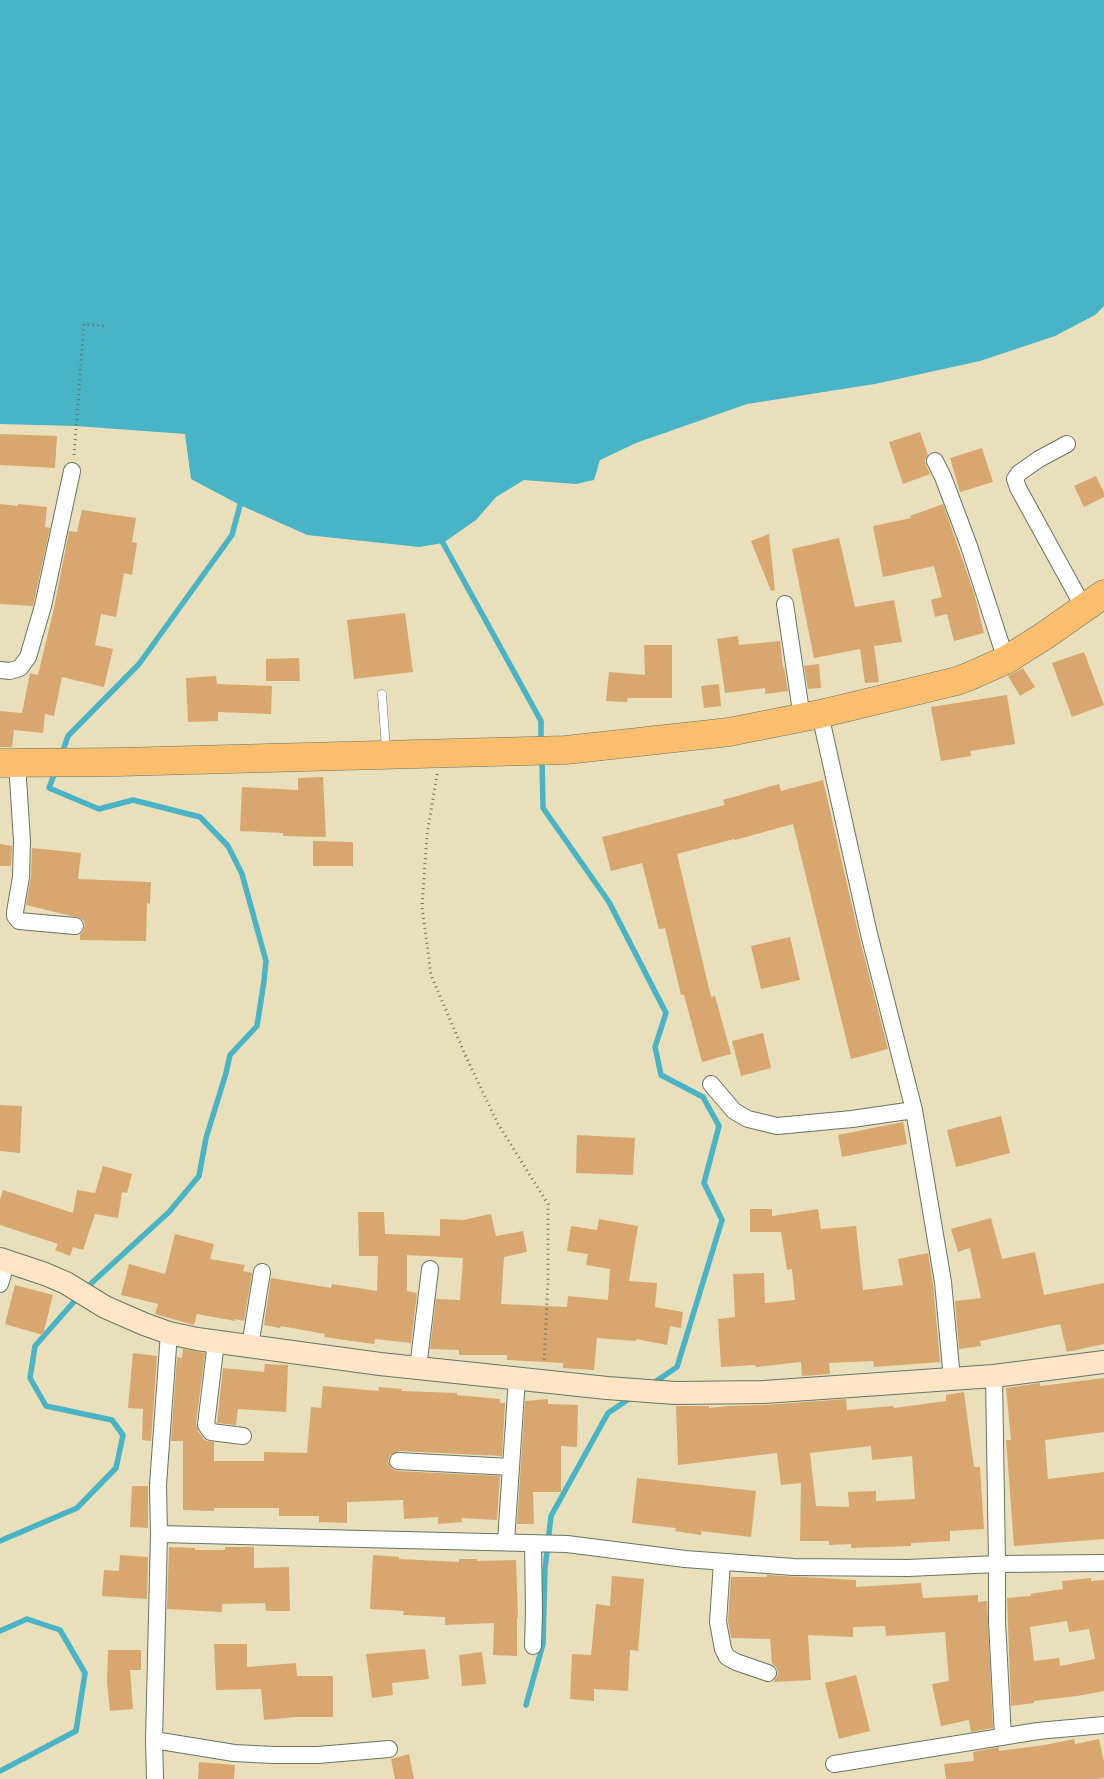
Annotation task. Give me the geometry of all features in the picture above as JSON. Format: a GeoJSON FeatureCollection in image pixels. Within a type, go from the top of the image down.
{"type":"FeatureCollection","features":[{"type":"Feature","properties":{"kind":"highway"},"geometry":{"type":"LineString","coordinates":[[17,763],[566,750],[697,736],[811,716],[957,681],[1006,660],[1094,601]]}},
{"type":"Feature","properties":{"kind":"street"},"geometry":{"type":"LineString","coordinates":[[1066,444],[1019,473],[1015,480],[1018,488],[1094,601]]}},
{"type":"Feature","properties":{"kind":"street"},"geometry":{"type":"LineString","coordinates":[[935,460],[969,546],[1006,660]]}},
{"type":"Feature","properties":{"kind":"street"},"geometry":{"type":"LineString","coordinates":[[0,670],[10,671],[20,668],[25,663],[30,650],[43,606],[72,471]]}},
{"type":"Feature","properties":{"kind":"street"},"geometry":{"type":"LineString","coordinates":[[785,604],[811,716],[914,1110],[943,1282],[952,1379]]}},
{"type":"Feature","properties":{"kind":"street"},"geometry":{"type":"LineString","coordinates":[[17,763],[22,841],[21,877],[14,912],[15,916],[19,920],[75,926]]}},
{"type":"Feature","properties":{"kind":"street"},"geometry":{"type":"LineString","coordinates":[[711,1084],[734,1111],[748,1120],[777,1126],[852,1119],[914,1110]]}},
{"type":"Feature","properties":{"kind":"street"},"geometry":{"type":"LineString","coordinates":[[0,1284],[4,1260],[45,1274],[82,1292],[105,1307],[169,1333],[216,1342],[418,1368],[675,1393],[764,1392],[994,1376],[1104,1362]]}},
{"type":"Feature","properties":{"kind":"street"},"geometry":{"type":"LineString","coordinates":[[418,1368],[430,1269]]}},
{"type":"Feature","properties":{"kind":"street"},"geometry":{"type":"LineString","coordinates":[[250,1346],[262,1272]]}},
{"type":"Feature","properties":{"kind":"street"},"geometry":{"type":"LineString","coordinates":[[155,1779],[154,1740],[159,1534],[158,1475],[169,1333]]}},
{"type":"Feature","properties":{"kind":"street"},"geometry":{"type":"LineString","coordinates":[[216,1342],[206,1425],[211,1432],[243,1436]]}},
{"type":"Feature","properties":{"kind":"street"},"geometry":{"type":"LineString","coordinates":[[994,1376],[996,1622],[1003,1737]]}},
{"type":"Feature","properties":{"kind":"street"},"geometry":{"type":"LineString","coordinates":[[506,1542],[517,1378]]}},
{"type":"Feature","properties":{"kind":"street"},"geometry":{"type":"LineString","coordinates":[[398,1461],[511,1467]]}},
{"type":"Feature","properties":{"kind":"street"},"geometry":{"type":"LineString","coordinates":[[159,1534],[567,1544],[722,1562],[794,1567],[908,1568],[997,1564],[1104,1563]]}},
{"type":"Feature","properties":{"kind":"street"},"geometry":{"type":"LineString","coordinates":[[533,1646],[538,1543]]}},
{"type":"Feature","properties":{"kind":"street"},"geometry":{"type":"LineString","coordinates":[[722,1562],[718,1622],[723,1649],[727,1657],[736,1662],[768,1673]]}},
{"type":"Feature","properties":{"kind":"street"},"geometry":{"type":"LineString","coordinates":[[834,1764],[1038,1731],[1104,1725]]}},
{"type":"Feature","properties":{"kind":"street"},"geometry":{"type":"LineString","coordinates":[[154,1740],[234,1753],[273,1755],[318,1755],[389,1749]]}},
{"type":"Feature","properties":{"kind":"lane"},"geometry":{"type":"LineString","coordinates":[[382,694],[386,754]]}},
{"type":"Feature","properties":{"kind":"path"},"geometry":{"type":"LineString","coordinates":[[72,471],[84,324],[104,326]]}},
{"type":"Feature","properties":{"kind":"path"},"geometry":{"type":"LineString","coordinates":[[434,752],[437,774],[427,835],[422,906],[431,974],[466,1057],[498,1124],[548,1204],[548,1281],[542,1381]]}},
{"type":"Feature","properties":{"kind":"water"},"geometry":{"type":"Polygon","coordinates":[[[0,0],[1104,0],[1104,306],[1095,315],[1055,336],[980,361],[875,384],[747,404],[636,443],[600,460],[594,480],[576,484],[524,480],[496,497],[476,520],[443,543],[419,547],[307,535],[240,505],[191,479],[185,434],[76,426],[0,424],[0,0]]]}},
{"type":"Feature","properties":{"kind":"building"},"geometry":{"type":"Polygon","coordinates":[[[920,432],[928,455],[925,460],[930,474],[903,484],[889,442],[920,432]]]}},
{"type":"Feature","properties":{"kind":"building"},"geometry":{"type":"Polygon","coordinates":[[[0,434],[57,436],[55,468],[0,465],[0,434]]]}},
{"type":"Feature","properties":{"kind":"building"},"geometry":{"type":"Polygon","coordinates":[[[982,448],[993,482],[960,492],[950,458],[982,448]]]}},
{"type":"Feature","properties":{"kind":"building"},"geometry":{"type":"Polygon","coordinates":[[[1096,476],[1104,497],[1084,507],[1074,486],[1096,476]]]}},
{"type":"Feature","properties":{"kind":"building"},"geometry":{"type":"Polygon","coordinates":[[[0,504],[47,507],[45,527],[50,528],[33,606],[0,604],[0,504]]]}},
{"type":"Feature","properties":{"kind":"building"},"geometry":{"type":"Polygon","coordinates":[[[943,504],[974,593],[984,633],[954,641],[947,614],[935,617],[931,600],[942,597],[934,566],[883,577],[873,526],[911,518],[910,516],[943,504]]]}},
{"type":"Feature","properties":{"kind":"building"},"geometry":{"type":"Polygon","coordinates":[[[82,510],[136,518],[132,542],[137,543],[132,575],[124,573],[116,617],[101,614],[95,645],[113,649],[104,687],[62,677],[54,716],[45,714],[43,733],[14,730],[12,747],[0,747],[0,711],[22,713],[30,673],[38,675],[54,608],[69,531],[77,532],[82,510]]]}},
{"type":"Feature","properties":{"kind":"building"},"geometry":{"type":"Polygon","coordinates":[[[769,534],[775,590],[771,591],[751,541],[769,534]]]}},
{"type":"Feature","properties":{"kind":"building"},"geometry":{"type":"Polygon","coordinates":[[[839,538],[855,607],[894,600],[902,642],[874,646],[879,682],[865,683],[860,649],[814,658],[792,549],[839,538]]]}},
{"type":"Feature","properties":{"kind":"building"},"geometry":{"type":"Polygon","coordinates":[[[405,613],[413,672],[354,679],[347,620],[405,613]]]}},
{"type":"Feature","properties":{"kind":"building"},"geometry":{"type":"Polygon","coordinates":[[[738,636],[739,645],[780,641],[788,691],[765,694],[765,688],[725,693],[717,639],[738,636]]]}},
{"type":"Feature","properties":{"kind":"building"},"geometry":{"type":"Polygon","coordinates":[[[644,645],[672,645],[672,698],[628,698],[627,702],[606,701],[609,672],[645,675],[644,645]]]}},
{"type":"Feature","properties":{"kind":"building"},"geometry":{"type":"Polygon","coordinates":[[[1084,652],[1104,705],[1072,717],[1052,663],[1084,652]]]}},
{"type":"Feature","properties":{"kind":"building"},"geometry":{"type":"Polygon","coordinates":[[[299,658],[300,681],[266,681],[266,659],[299,658]]]}},
{"type":"Feature","properties":{"kind":"building"},"geometry":{"type":"Polygon","coordinates":[[[819,664],[821,688],[808,689],[804,666],[819,664]]]}},
{"type":"Feature","properties":{"kind":"building"},"geometry":{"type":"Polygon","coordinates":[[[1023,668],[1035,687],[1020,696],[1008,676],[1023,668]]]}},
{"type":"Feature","properties":{"kind":"building"},"geometry":{"type":"Polygon","coordinates":[[[216,676],[217,684],[272,686],[271,714],[218,712],[218,721],[188,722],[186,678],[216,676]]]}},
{"type":"Feature","properties":{"kind":"building"},"geometry":{"type":"Polygon","coordinates":[[[719,684],[721,706],[704,708],[701,686],[719,684]]]}},
{"type":"Feature","properties":{"kind":"building"},"geometry":{"type":"Polygon","coordinates":[[[1007,695],[1015,744],[970,751],[971,756],[941,761],[931,707],[1007,695]]]}},
{"type":"Feature","properties":{"kind":"building"},"geometry":{"type":"Polygon","coordinates":[[[323,777],[326,837],[283,836],[283,833],[240,831],[242,787],[298,790],[298,778],[323,777]]]}},
{"type":"Feature","properties":{"kind":"building"},"geometry":{"type":"Polygon","coordinates":[[[823,780],[859,936],[888,1049],[851,1059],[793,824],[677,854],[711,997],[715,996],[731,1054],[702,1062],[684,995],[681,995],[665,928],[659,929],[642,863],[611,871],[602,837],[725,805],[723,800],[779,784],[781,791],[823,780]]]}},
{"type":"Feature","properties":{"kind":"building"},"geometry":{"type":"Polygon","coordinates":[[[313,841],[353,842],[353,866],[313,866],[313,841]]]}},
{"type":"Feature","properties":{"kind":"building"},"geometry":{"type":"Polygon","coordinates":[[[0,844],[12,846],[11,866],[0,866],[0,844]]]}},
{"type":"Feature","properties":{"kind":"building"},"geometry":{"type":"Polygon","coordinates":[[[32,848],[81,853],[78,879],[151,882],[150,904],[147,903],[146,941],[80,940],[80,935],[85,926],[84,921],[80,918],[26,905],[31,877],[32,848]]]}},
{"type":"Feature","properties":{"kind":"building"},"geometry":{"type":"Polygon","coordinates":[[[790,937],[800,980],[761,989],[751,946],[790,937]]]}},
{"type":"Feature","properties":{"kind":"building"},"geometry":{"type":"Polygon","coordinates":[[[763,1033],[771,1068],[741,1076],[732,1041],[763,1033]]]}},
{"type":"Feature","properties":{"kind":"building"},"geometry":{"type":"Polygon","coordinates":[[[0,1105],[22,1106],[20,1153],[0,1151],[0,1105]]]}},
{"type":"Feature","properties":{"kind":"building"},"geometry":{"type":"Polygon","coordinates":[[[1001,1116],[1010,1153],[956,1167],[947,1130],[1001,1116]]]}},
{"type":"Feature","properties":{"kind":"building"},"geometry":{"type":"Polygon","coordinates":[[[903,1122],[907,1144],[842,1157],[838,1135],[903,1122]]]}},
{"type":"Feature","properties":{"kind":"building"},"geometry":{"type":"Polygon","coordinates":[[[577,1135],[635,1138],[633,1175],[576,1173],[577,1135]]]}},
{"type":"Feature","properties":{"kind":"building"},"geometry":{"type":"Polygon","coordinates":[[[103,1166],[132,1174],[127,1193],[122,1192],[118,1218],[95,1214],[83,1250],[73,1247],[70,1256],[55,1250],[58,1244],[0,1225],[0,1200],[3,1190],[73,1213],[77,1190],[95,1193],[103,1166]]]}},
{"type":"Feature","properties":{"kind":"building"},"geometry":{"type":"Polygon","coordinates":[[[750,1209],[772,1209],[772,1216],[818,1209],[821,1229],[856,1226],[863,1290],[903,1285],[898,1259],[928,1253],[933,1283],[940,1362],[874,1367],[873,1361],[829,1363],[830,1374],[802,1376],[801,1362],[756,1367],[755,1365],[721,1367],[718,1319],[735,1317],[733,1274],[764,1273],[765,1303],[795,1300],[792,1269],[787,1270],[781,1232],[750,1232],[750,1209]]]}},
{"type":"Feature","properties":{"kind":"building"},"geometry":{"type":"Polygon","coordinates":[[[358,1212],[384,1212],[385,1234],[440,1236],[440,1219],[463,1220],[491,1214],[496,1236],[523,1231],[527,1252],[504,1257],[501,1304],[567,1307],[568,1296],[608,1300],[610,1269],[586,1265],[588,1254],[567,1251],[571,1226],[597,1230],[599,1219],[638,1226],[629,1281],[657,1283],[655,1307],[683,1312],[681,1328],[670,1326],[667,1345],[636,1339],[636,1341],[597,1338],[594,1370],[563,1368],[563,1363],[507,1360],[507,1355],[459,1355],[459,1350],[430,1349],[436,1299],[460,1300],[463,1258],[407,1255],[407,1291],[417,1293],[411,1343],[375,1339],[374,1344],[324,1337],[325,1334],[281,1326],[280,1328],[264,1325],[271,1278],[331,1288],[332,1284],[377,1291],[378,1256],[359,1256],[358,1212]]]}},
{"type":"Feature","properties":{"kind":"building"},"geometry":{"type":"Polygon","coordinates":[[[991,1218],[1002,1259],[1035,1252],[1044,1295],[1104,1283],[1104,1344],[1067,1352],[1060,1324],[980,1341],[981,1346],[959,1349],[955,1301],[981,1298],[970,1248],[958,1252],[951,1229],[991,1218]]]}},
{"type":"Feature","properties":{"kind":"building"},"geometry":{"type":"Polygon","coordinates":[[[175,1234],[214,1244],[210,1259],[245,1265],[243,1271],[252,1273],[244,1321],[197,1314],[194,1325],[155,1314],[158,1304],[121,1295],[129,1264],[165,1274],[175,1234]]]}},
{"type":"Feature","properties":{"kind":"building"},"geometry":{"type":"Polygon","coordinates":[[[15,1285],[53,1295],[43,1335],[5,1324],[15,1285]]]}},
{"type":"Feature","properties":{"kind":"building"},"geometry":{"type":"Polygon","coordinates":[[[183,1349],[205,1353],[196,1424],[198,1431],[206,1441],[214,1442],[214,1461],[264,1461],[264,1452],[307,1453],[311,1407],[321,1408],[323,1386],[378,1391],[379,1387],[402,1389],[401,1391],[457,1393],[457,1395],[500,1399],[500,1403],[505,1403],[502,1456],[399,1451],[390,1455],[388,1461],[392,1469],[397,1471],[500,1476],[497,1520],[461,1518],[462,1522],[438,1524],[438,1517],[404,1519],[403,1500],[347,1502],[347,1523],[319,1522],[319,1516],[279,1516],[279,1508],[214,1508],[214,1511],[183,1510],[183,1441],[171,1441],[177,1357],[182,1358],[183,1349]]]}},
{"type":"Feature","properties":{"kind":"building"},"geometry":{"type":"Polygon","coordinates":[[[133,1353],[157,1356],[151,1441],[142,1440],[143,1409],[128,1408],[133,1353]]]}},
{"type":"Feature","properties":{"kind":"building"},"geometry":{"type":"Polygon","coordinates":[[[265,1364],[288,1365],[286,1412],[238,1409],[236,1425],[217,1423],[223,1368],[264,1372],[265,1364]]]}},
{"type":"Feature","properties":{"kind":"building"},"geometry":{"type":"Polygon","coordinates":[[[1104,1378],[1104,1432],[1045,1440],[1048,1479],[1104,1472],[1104,1539],[1014,1546],[1006,1440],[1011,1440],[1006,1388],[1040,1383],[1040,1386],[1104,1378]]]}},
{"type":"Feature","properties":{"kind":"building"},"geometry":{"type":"Polygon","coordinates":[[[964,1392],[974,1467],[980,1467],[984,1529],[950,1531],[950,1541],[911,1543],[911,1546],[851,1548],[851,1544],[829,1545],[829,1541],[800,1541],[801,1483],[781,1485],[777,1453],[678,1465],[676,1406],[709,1406],[709,1408],[846,1399],[847,1410],[893,1406],[894,1408],[946,1401],[946,1395],[964,1392]],[[871,1446],[810,1453],[816,1506],[849,1507],[848,1492],[876,1491],[876,1501],[915,1499],[912,1456],[872,1460],[871,1446]]]}},
{"type":"Feature","properties":{"kind":"building"},"geometry":{"type":"Polygon","coordinates":[[[548,1399],[548,1404],[578,1405],[577,1447],[561,1446],[561,1492],[533,1492],[534,1524],[517,1524],[525,1401],[548,1399]]]}},
{"type":"Feature","properties":{"kind":"building"},"geometry":{"type":"Polygon","coordinates":[[[637,1478],[756,1491],[751,1537],[701,1531],[701,1535],[675,1531],[676,1528],[632,1523],[637,1478]]]}},
{"type":"Feature","properties":{"kind":"building"},"geometry":{"type":"Polygon","coordinates":[[[132,1486],[148,1486],[148,1528],[130,1527],[132,1486]]]}},
{"type":"Feature","properties":{"kind":"building"},"geometry":{"type":"Polygon","coordinates":[[[169,1547],[195,1548],[195,1550],[225,1550],[225,1547],[254,1547],[254,1568],[289,1567],[290,1611],[266,1611],[265,1603],[222,1604],[222,1612],[167,1609],[169,1547]]]}},
{"type":"Feature","properties":{"kind":"building"},"geometry":{"type":"Polygon","coordinates":[[[120,1555],[148,1557],[147,1599],[102,1596],[104,1570],[119,1571],[120,1555]]]}},
{"type":"Feature","properties":{"kind":"building"},"geometry":{"type":"Polygon","coordinates":[[[373,1555],[399,1557],[399,1559],[459,1562],[459,1559],[477,1559],[477,1561],[516,1560],[517,1656],[493,1655],[494,1623],[445,1625],[445,1617],[403,1615],[404,1611],[370,1609],[373,1555]]]}},
{"type":"Feature","properties":{"kind":"building"},"geometry":{"type":"Polygon","coordinates":[[[767,1575],[856,1580],[856,1587],[921,1583],[923,1598],[978,1595],[978,1602],[987,1601],[993,1728],[971,1732],[969,1720],[941,1726],[932,1684],[949,1681],[945,1632],[886,1636],[885,1626],[853,1627],[853,1637],[808,1635],[811,1680],[773,1682],[778,1672],[772,1664],[770,1639],[731,1638],[728,1621],[731,1577],[767,1577],[767,1575]]]}},
{"type":"Feature","properties":{"kind":"building"},"geometry":{"type":"Polygon","coordinates":[[[612,1576],[644,1579],[638,1651],[630,1650],[628,1691],[594,1689],[594,1701],[570,1699],[572,1654],[591,1655],[596,1604],[610,1606],[612,1576]]]}},
{"type":"Feature","properties":{"kind":"building"},"geometry":{"type":"Polygon","coordinates":[[[1091,1578],[1091,1581],[1104,1580],[1104,1691],[1011,1706],[1007,1598],[1031,1596],[1030,1594],[1063,1589],[1062,1581],[1091,1578]],[[1067,1621],[1030,1627],[1034,1661],[1059,1658],[1060,1666],[1095,1659],[1089,1629],[1069,1632],[1067,1621]]]}},
{"type":"Feature","properties":{"kind":"building"},"geometry":{"type":"Polygon","coordinates":[[[214,1644],[247,1644],[247,1667],[296,1663],[297,1676],[333,1676],[333,1717],[297,1717],[264,1720],[261,1689],[216,1690],[214,1644]]]}},
{"type":"Feature","properties":{"kind":"building"},"geometry":{"type":"Polygon","coordinates":[[[425,1649],[429,1679],[392,1683],[393,1695],[372,1698],[366,1654],[425,1649]]]}},
{"type":"Feature","properties":{"kind":"building"},"geometry":{"type":"Polygon","coordinates":[[[108,1650],[141,1650],[141,1670],[130,1670],[133,1709],[110,1711],[107,1682],[108,1650]]]}},
{"type":"Feature","properties":{"kind":"building"},"geometry":{"type":"Polygon","coordinates":[[[482,1652],[486,1684],[462,1686],[459,1655],[482,1652]]]}},
{"type":"Feature","properties":{"kind":"building"},"geometry":{"type":"Polygon","coordinates":[[[856,1675],[870,1731],[839,1739],[825,1683],[856,1675]]]}},
{"type":"Feature","properties":{"kind":"building"},"geometry":{"type":"Polygon","coordinates":[[[1074,1739],[1075,1744],[1099,1739],[1104,1762],[1104,1778],[946,1779],[944,1764],[974,1761],[973,1752],[999,1747],[999,1751],[1074,1739]]]}},
{"type":"Feature","properties":{"kind":"building"},"geometry":{"type":"Polygon","coordinates":[[[409,1754],[414,1779],[395,1779],[391,1759],[409,1754]]]}},
{"type":"Feature","properties":{"kind":"building"},"geometry":{"type":"Polygon","coordinates":[[[199,1762],[235,1765],[234,1779],[198,1779],[199,1762]]]}},
{"type":"Feature","properties":{"kind":"waterway"},"geometry":{"type":"LineString","coordinates":[[61,756],[68,736],[139,664],[232,535],[240,505]]}},
{"type":"Feature","properties":{"kind":"waterway"},"geometry":{"type":"LineString","coordinates":[[443,543],[541,721],[541,744]]}},
{"type":"Feature","properties":{"kind":"waterway"},"geometry":{"type":"LineString","coordinates":[[542,758],[543,808],[609,902],[666,1013],[655,1047],[661,1075],[703,1097],[719,1126],[704,1183],[722,1220],[677,1367],[652,1384]]}},
{"type":"Feature","properties":{"kind":"waterway"},"geometry":{"type":"LineString","coordinates":[[56,769],[49,788],[99,809],[133,800],[200,817],[228,846],[242,874],[266,961],[257,1026],[230,1055],[206,1138],[199,1176],[169,1212],[85,1289]]}},
{"type":"Feature","properties":{"kind":"waterway"},"geometry":{"type":"LineString","coordinates":[[0,1541],[77,1508],[116,1468],[123,1435],[112,1420],[46,1406],[30,1378],[35,1346],[79,1296]]}},
{"type":"Feature","properties":{"kind":"waterway"},"geometry":{"type":"LineString","coordinates":[[526,1705],[543,1644],[545,1569],[551,1516],[608,1413],[632,1397]]}},
{"type":"Feature","properties":{"kind":"waterway"},"geometry":{"type":"LineString","coordinates":[[0,1631],[27,1619],[60,1630],[85,1673],[76,1731],[0,1771]]}}]}
